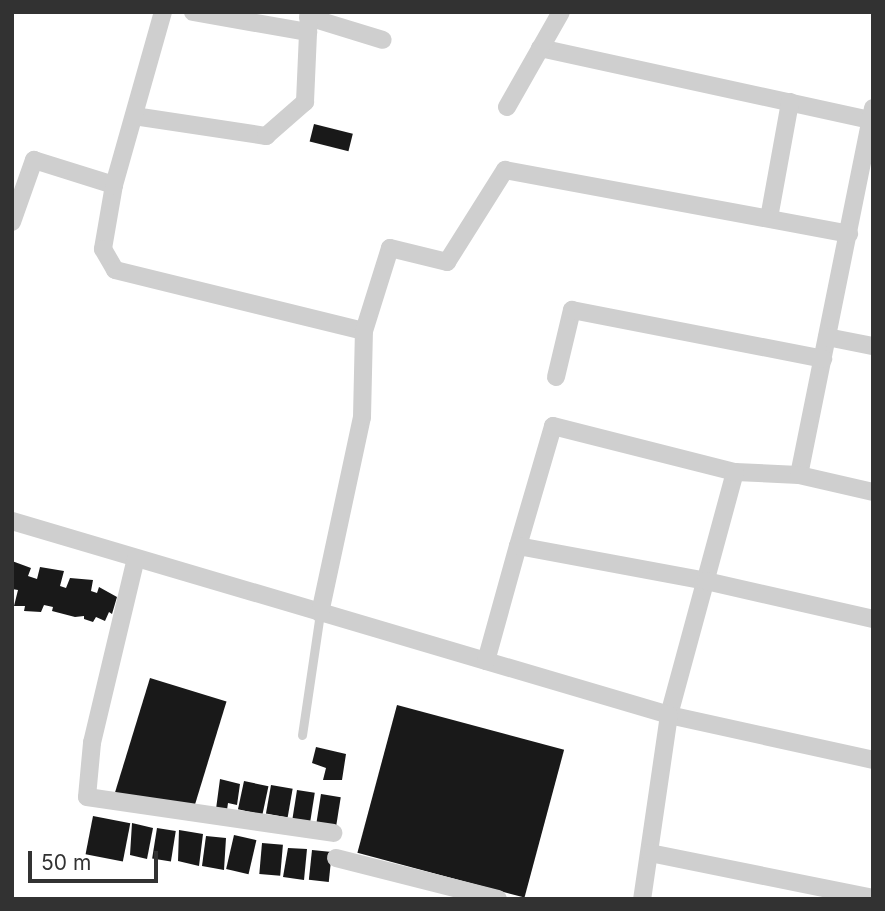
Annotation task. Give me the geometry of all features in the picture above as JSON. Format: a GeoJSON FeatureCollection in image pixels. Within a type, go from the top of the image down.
{"type":"FeatureCollection","features":[{"type":"Feature","properties":{"kind":"street"},"geometry":{"type":"LineString","coordinates":[[163,12],[114,185],[103,249],[115,270],[364,331]]}},
{"type":"Feature","properties":{"kind":"street"},"geometry":{"type":"LineString","coordinates":[[193,12],[308,20],[383,40]]}},
{"type":"Feature","properties":{"kind":"street"},"geometry":{"type":"LineString","coordinates":[[507,107],[561,12]]}},
{"type":"Feature","properties":{"kind":"street"},"geometry":{"type":"LineString","coordinates":[[134,116],[266,136],[305,102],[308,20]]}},
{"type":"Feature","properties":{"kind":"street"},"geometry":{"type":"LineString","coordinates":[[540,48],[790,102],[872,114],[870,147],[849,233],[799,475]]}},
{"type":"Feature","properties":{"kind":"street"},"geometry":{"type":"LineString","coordinates":[[769,218],[790,102]]}},
{"type":"Feature","properties":{"kind":"street"},"geometry":{"type":"LineString","coordinates":[[12,222],[34,160],[114,185]]}},
{"type":"Feature","properties":{"kind":"street"},"geometry":{"type":"LineString","coordinates":[[320,613],[362,417],[364,331],[390,248],[447,262],[505,170],[849,233]]}},
{"type":"Feature","properties":{"kind":"street"},"geometry":{"type":"LineString","coordinates":[[556,377],[572,310],[823,359]]}},
{"type":"Feature","properties":{"kind":"street"},"geometry":{"type":"LineString","coordinates":[[827,337],[873,346]]}},
{"type":"Feature","properties":{"kind":"street"},"geometry":{"type":"LineString","coordinates":[[486,661],[553,426],[735,472],[799,475],[873,492]]}},
{"type":"Feature","properties":{"kind":"street"},"geometry":{"type":"LineString","coordinates":[[642,899],[669,715],[735,472]]}},
{"type":"Feature","properties":{"kind":"street"},"geometry":{"type":"LineString","coordinates":[[12,522],[669,715],[873,760]]}},
{"type":"Feature","properties":{"kind":"street"},"geometry":{"type":"LineString","coordinates":[[518,546],[706,581],[873,619]]}},
{"type":"Feature","properties":{"kind":"street"},"geometry":{"type":"LineString","coordinates":[[136,558],[92,743],[88,797],[333,833]]}},
{"type":"Feature","properties":{"kind":"street"},"geometry":{"type":"LineString","coordinates":[[650,853],[873,898]]}},
{"type":"Feature","properties":{"kind":"street"},"geometry":{"type":"LineString","coordinates":[[336,858],[498,899]]}},
{"type":"Feature","properties":{"kind":"lane"},"geometry":{"type":"LineString","coordinates":[[302,735],[320,613]]}},
{"type":"Feature","properties":{"kind":"building"},"geometry":{"type":"Polygon","coordinates":[[[314,124],[353,134],[348,151],[310,141],[314,124]]]}},
{"type":"Feature","properties":{"kind":"building"},"geometry":{"type":"Polygon","coordinates":[[[12,561],[31,568],[28,576],[37,579],[40,567],[64,571],[60,586],[66,588],[70,578],[93,580],[91,591],[97,593],[99,587],[117,597],[112,614],[109,612],[105,621],[96,617],[93,622],[84,619],[84,616],[75,617],[52,611],[53,607],[44,605],[41,612],[24,611],[25,606],[14,606],[18,590],[12,589],[12,561]]]}},
{"type":"Feature","properties":{"kind":"building"},"geometry":{"type":"Polygon","coordinates":[[[150,678],[227,701],[190,820],[114,797],[150,678]]]}},
{"type":"Feature","properties":{"kind":"building"},"geometry":{"type":"Polygon","coordinates":[[[397,705],[564,750],[525,898],[357,853],[397,705]]]}},
{"type":"Feature","properties":{"kind":"building"},"geometry":{"type":"Polygon","coordinates":[[[316,747],[346,754],[342,780],[323,780],[326,768],[312,763],[316,747]]]}},
{"type":"Feature","properties":{"kind":"building"},"geometry":{"type":"Polygon","coordinates":[[[220,779],[240,784],[237,805],[228,803],[227,810],[216,809],[220,779]]]}},
{"type":"Feature","properties":{"kind":"building"},"geometry":{"type":"Polygon","coordinates":[[[244,781],[268,786],[262,815],[238,809],[244,781]]]}},
{"type":"Feature","properties":{"kind":"building"},"geometry":{"type":"Polygon","coordinates":[[[271,785],[293,789],[288,817],[266,814],[271,785]]]}},
{"type":"Feature","properties":{"kind":"building"},"geometry":{"type":"Polygon","coordinates":[[[297,790],[315,793],[310,821],[292,819],[297,790]]]}},
{"type":"Feature","properties":{"kind":"building"},"geometry":{"type":"Polygon","coordinates":[[[321,794],[341,797],[336,827],[316,824],[321,794]]]}},
{"type":"Feature","properties":{"kind":"building"},"geometry":{"type":"Polygon","coordinates":[[[93,816],[130,823],[123,862],[86,854],[93,816]]]}},
{"type":"Feature","properties":{"kind":"building"},"geometry":{"type":"Polygon","coordinates":[[[132,823],[153,828],[147,859],[130,855],[132,823]]]}},
{"type":"Feature","properties":{"kind":"building"},"geometry":{"type":"Polygon","coordinates":[[[157,828],[176,831],[171,862],[152,859],[157,828]]]}},
{"type":"Feature","properties":{"kind":"building"},"geometry":{"type":"Polygon","coordinates":[[[179,830],[203,834],[199,866],[178,861],[179,830]]]}},
{"type":"Feature","properties":{"kind":"building"},"geometry":{"type":"Polygon","coordinates":[[[234,835],[256,840],[249,874],[226,869],[234,835]]]}},
{"type":"Feature","properties":{"kind":"building"},"geometry":{"type":"Polygon","coordinates":[[[206,836],[226,838],[224,870],[202,866],[206,836]]]}},
{"type":"Feature","properties":{"kind":"building"},"geometry":{"type":"Polygon","coordinates":[[[262,843],[283,845],[280,876],[259,874],[262,843]]]}},
{"type":"Feature","properties":{"kind":"building"},"geometry":{"type":"Polygon","coordinates":[[[288,848],[307,849],[304,880],[283,877],[288,848]]]}},
{"type":"Feature","properties":{"kind":"building"},"geometry":{"type":"Polygon","coordinates":[[[312,850],[332,852],[329,882],[309,880],[312,850]]]}}]}
